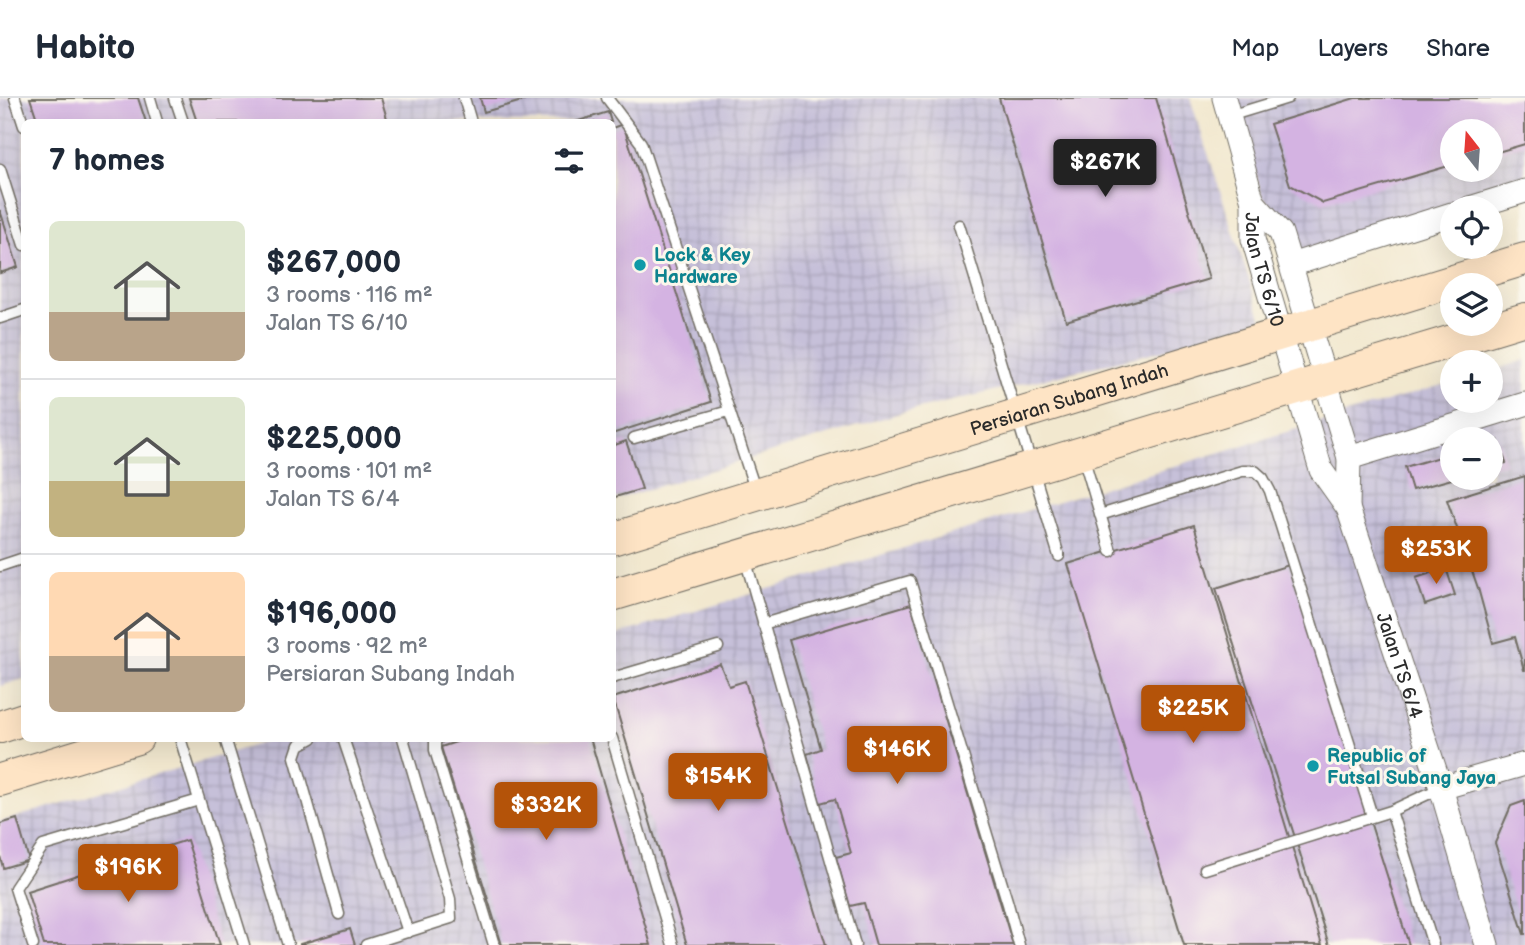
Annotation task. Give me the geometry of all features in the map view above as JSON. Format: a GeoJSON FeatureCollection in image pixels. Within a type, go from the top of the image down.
{"type":"FeatureCollection","features":[{"type":"Feature","properties":{"kind":"main road","name":"Persiaran Subang Indah"},"geometry":{"type":"LineString","coordinates":[[616,538],[1525,259]]}},
{"type":"Feature","properties":{"kind":"main road"},"geometry":{"type":"LineString","coordinates":[[616,594],[1525,320]]}},
{"type":"Feature","properties":{"kind":"main road"},"geometry":{"type":"LineString","coordinates":[[0,727],[21,720]]}},
{"type":"Feature","properties":{"kind":"main road"},"geometry":{"type":"LineString","coordinates":[[0,780],[124,742]]}},
{"type":"Feature","properties":{"kind":"street","name":"Jalan TS 6/10"},"geometry":{"type":"LineString","coordinates":[[1226,107],[1253,202],[1252,239],[1295,330]]}},
{"type":"Feature","properties":{"kind":"street"},"geometry":{"type":"LineString","coordinates":[[1503,198],[1525,191]]}},
{"type":"Feature","properties":{"kind":"street","name":"Jalan TS 6/10"},"geometry":{"type":"LineString","coordinates":[[1253,202],[1281,233],[1291,265],[1295,330]]}},
{"type":"Feature","properties":{"kind":"street"},"geometry":{"type":"LineString","coordinates":[[1291,265],[1440,218]]}},
{"type":"Feature","properties":{"kind":"street","name":"Jalan TS 6/4"},"geometry":{"type":"LineString","coordinates":[[1295,330],[1312,384],[1349,458],[1348,508]]}},
{"type":"Feature","properties":{"kind":"street","name":"Jalan TS 6/4"},"geometry":{"type":"LineString","coordinates":[[1312,384],[1321,470],[1348,508],[1441,788],[1487,945]]}},
{"type":"Feature","properties":{"kind":"street"},"geometry":{"type":"LineString","coordinates":[[1349,458],[1525,404]]}},
{"type":"Feature","properties":{"kind":"street"},"geometry":{"type":"LineString","coordinates":[[1441,788],[1525,764]]}},
{"type":"Feature","properties":{"kind":"lane"},"geometry":{"type":"LineString","coordinates":[[15,98],[22,119]]}},
{"type":"Feature","properties":{"kind":"lane"},"geometry":{"type":"LineString","coordinates":[[150,98],[156,119]]}},
{"type":"Feature","properties":{"kind":"lane"},"geometry":{"type":"LineString","coordinates":[[175,98],[182,119]]}},
{"type":"Feature","properties":{"kind":"lane"},"geometry":{"type":"LineString","coordinates":[[464,98],[470,119]]}},
{"type":"Feature","properties":{"kind":"lane"},"geometry":{"type":"LineString","coordinates":[[607,98],[641,143],[757,495]]}},
{"type":"Feature","properties":{"kind":"lane"},"geometry":{"type":"LineString","coordinates":[[1226,107],[1288,98]]}},
{"type":"Feature","properties":{"kind":"lane"},"geometry":{"type":"LineString","coordinates":[[0,169],[21,236]]}},
{"type":"Feature","properties":{"kind":"lane"},"geometry":{"type":"LineString","coordinates":[[959,225],[1059,556]]}},
{"type":"Feature","properties":{"kind":"lane"},"geometry":{"type":"LineString","coordinates":[[0,318],[21,311]]}},
{"type":"Feature","properties":{"kind":"lane"},"geometry":{"type":"LineString","coordinates":[[634,438],[729,411]]}},
{"type":"Feature","properties":{"kind":"lane"},"geometry":{"type":"LineString","coordinates":[[1082,453],[1111,551]]}},
{"type":"Feature","properties":{"kind":"lane"},"geometry":{"type":"LineString","coordinates":[[1100,514],[1242,471],[1255,471],[1263,478],[1270,491],[1372,817]]}},
{"type":"Feature","properties":{"kind":"lane"},"geometry":{"type":"LineString","coordinates":[[744,555],[855,945]]}},
{"type":"Feature","properties":{"kind":"lane"},"geometry":{"type":"LineString","coordinates":[[0,566],[21,559]]}},
{"type":"Feature","properties":{"kind":"lane"},"geometry":{"type":"LineString","coordinates":[[764,624],[911,581],[1018,945]]}},
{"type":"Feature","properties":{"kind":"lane"},"geometry":{"type":"LineString","coordinates":[[616,677],[718,647]]}},
{"type":"Feature","properties":{"kind":"lane"},"geometry":{"type":"LineString","coordinates":[[181,742],[244,945]]}},
{"type":"Feature","properties":{"kind":"lane"},"geometry":{"type":"LineString","coordinates":[[226,742],[288,945]]}},
{"type":"Feature","properties":{"kind":"lane"},"geometry":{"type":"LineString","coordinates":[[306,742],[299,746],[295,757],[339,914]]}},
{"type":"Feature","properties":{"kind":"lane"},"geometry":{"type":"LineString","coordinates":[[345,742],[408,932]]}},
{"type":"Feature","properties":{"kind":"lane"},"geometry":{"type":"LineString","coordinates":[[366,945],[451,918],[450,899],[404,742]]}},
{"type":"Feature","properties":{"kind":"lane"},"geometry":{"type":"LineString","coordinates":[[435,742],[435,750],[494,945]]}},
{"type":"Feature","properties":{"kind":"lane"},"geometry":{"type":"LineString","coordinates":[[613,742],[673,945]]}},
{"type":"Feature","properties":{"kind":"lane"},"geometry":{"type":"LineString","coordinates":[[1205,869],[1391,811],[1441,788]]}},
{"type":"Feature","properties":{"kind":"lane"},"geometry":{"type":"LineString","coordinates":[[33,945],[15,888],[43,846],[199,800]]}},
{"type":"Feature","properties":{"kind":"lane"},"geometry":{"type":"LineString","coordinates":[[1391,811],[1433,945]]}},
{"type":"Feature","properties":{"kind":"shaded area"},"geometry":{"type":"Polygon","coordinates":[[[0,98],[1190,98],[1264,326],[897,414],[616,499],[616,119],[21,119],[21,680],[0,686],[0,98]]]}},
{"type":"Feature","properties":{"kind":"shaded area"},"geometry":{"type":"Polygon","coordinates":[[[1235,98],[1525,98],[1525,183],[1483,196],[1440,196],[1440,209],[1298,253],[1287,222],[1262,197],[1235,98]]]}},
{"type":"Feature","properties":{"kind":"shaded area"},"geometry":{"type":"Polygon","coordinates":[[[1525,360],[1525,945],[0,945],[0,822],[265,742],[616,742],[616,635],[1440,386],[1440,413],[1503,413],[1503,367],[1525,360]]]}},
{"type":"Feature","properties":{"kind":"building"},"geometry":{"type":"Polygon","coordinates":[[[30,98],[138,98],[145,119],[37,119],[30,98]]]}},
{"type":"Feature","properties":{"kind":"building"},"geometry":{"type":"Polygon","coordinates":[[[189,98],[381,98],[387,119],[196,119],[189,98]]]}},
{"type":"Feature","properties":{"kind":"building"},"geometry":{"type":"Polygon","coordinates":[[[480,98],[529,98],[529,99],[484,112],[480,98]]]}},
{"type":"Feature","properties":{"kind":"building"},"geometry":{"type":"Polygon","coordinates":[[[999,98],[1156,98],[1209,279],[1066,321],[999,98]]]}},
{"type":"Feature","properties":{"kind":"building"},"geometry":{"type":"Polygon","coordinates":[[[1355,98],[1525,98],[1525,144],[1503,150],[1503,119],[1440,119],[1440,169],[1323,203],[1290,185],[1270,124],[1355,98]]]}},
{"type":"Feature","properties":{"kind":"building"},"geometry":{"type":"Polygon","coordinates":[[[608,112],[610,119],[585,119],[608,112]]]}},
{"type":"Feature","properties":{"kind":"building","name":"Lock & Key Hardware"},"geometry":{"type":"Polygon","coordinates":[[[623,124],[711,402],[616,433],[616,127],[623,124]]]}},
{"type":"Feature","properties":{"kind":"building"},"geometry":{"type":"Polygon","coordinates":[[[0,210],[18,267],[0,273],[0,210]]]}},
{"type":"Feature","properties":{"kind":"building"},"geometry":{"type":"Polygon","coordinates":[[[626,441],[642,489],[616,497],[616,445],[626,441]]]}},
{"type":"Feature","properties":{"kind":"building"},"geometry":{"type":"Polygon","coordinates":[[[1440,457],[1440,482],[1412,490],[1405,467],[1440,457]]]}},
{"type":"Feature","properties":{"kind":"building"},"geometry":{"type":"Polygon","coordinates":[[[1525,476],[1525,670],[1515,637],[1493,643],[1478,588],[1447,500],[1480,490],[1503,490],[1503,483],[1525,476]]]}},
{"type":"Feature","properties":{"kind":"building"},"geometry":{"type":"Polygon","coordinates":[[[1194,525],[1322,945],[1184,945],[1068,564],[1194,525]]]}},
{"type":"Feature","properties":{"kind":"building","name":"Republic of Futsal Subang Jaya"},"geometry":{"type":"Polygon","coordinates":[[[1289,565],[1409,945],[1329,945],[1216,588],[1289,565]]]}},
{"type":"Feature","properties":{"kind":"building"},"geometry":{"type":"Polygon","coordinates":[[[1446,568],[1455,595],[1425,605],[1416,578],[1446,568]]]}},
{"type":"Feature","properties":{"kind":"building"},"geometry":{"type":"Polygon","coordinates":[[[911,604],[1013,945],[876,945],[864,903],[850,906],[836,857],[851,853],[835,799],[820,803],[807,754],[821,749],[789,640],[911,604]]]}},
{"type":"Feature","properties":{"kind":"building"},"geometry":{"type":"Polygon","coordinates":[[[720,664],[729,686],[745,681],[826,945],[687,945],[616,708],[616,697],[720,664]]]}},
{"type":"Feature","properties":{"kind":"building"},"geometry":{"type":"Polygon","coordinates":[[[456,742],[591,742],[651,945],[502,945],[441,747],[456,742]]]}},
{"type":"Feature","properties":{"kind":"building"},"geometry":{"type":"Polygon","coordinates":[[[1525,801],[1524,934],[1495,843],[1511,806],[1525,801]]]}},
{"type":"Feature","properties":{"kind":"building"},"geometry":{"type":"Polygon","coordinates":[[[17,819],[29,860],[3,868],[0,856],[0,824],[17,819]]]}},
{"type":"Feature","properties":{"kind":"building"},"geometry":{"type":"Polygon","coordinates":[[[187,840],[220,945],[44,945],[27,891],[187,840]]]}},
{"type":"Feature","properties":{"kind":"building"},"geometry":{"type":"Polygon","coordinates":[[[350,929],[355,945],[300,945],[300,944],[350,929]]]}},
{"type":"Feature","properties":{"kind":"place","name":"Lock & Key Hardware"},"geometry":{"type":"Point","coordinates":[640,265]}},
{"type":"Feature","properties":{"kind":"place","name":"Republic of Futsal Subang Jaya"},"geometry":{"type":"Point","coordinates":[1313,766]}}]}
